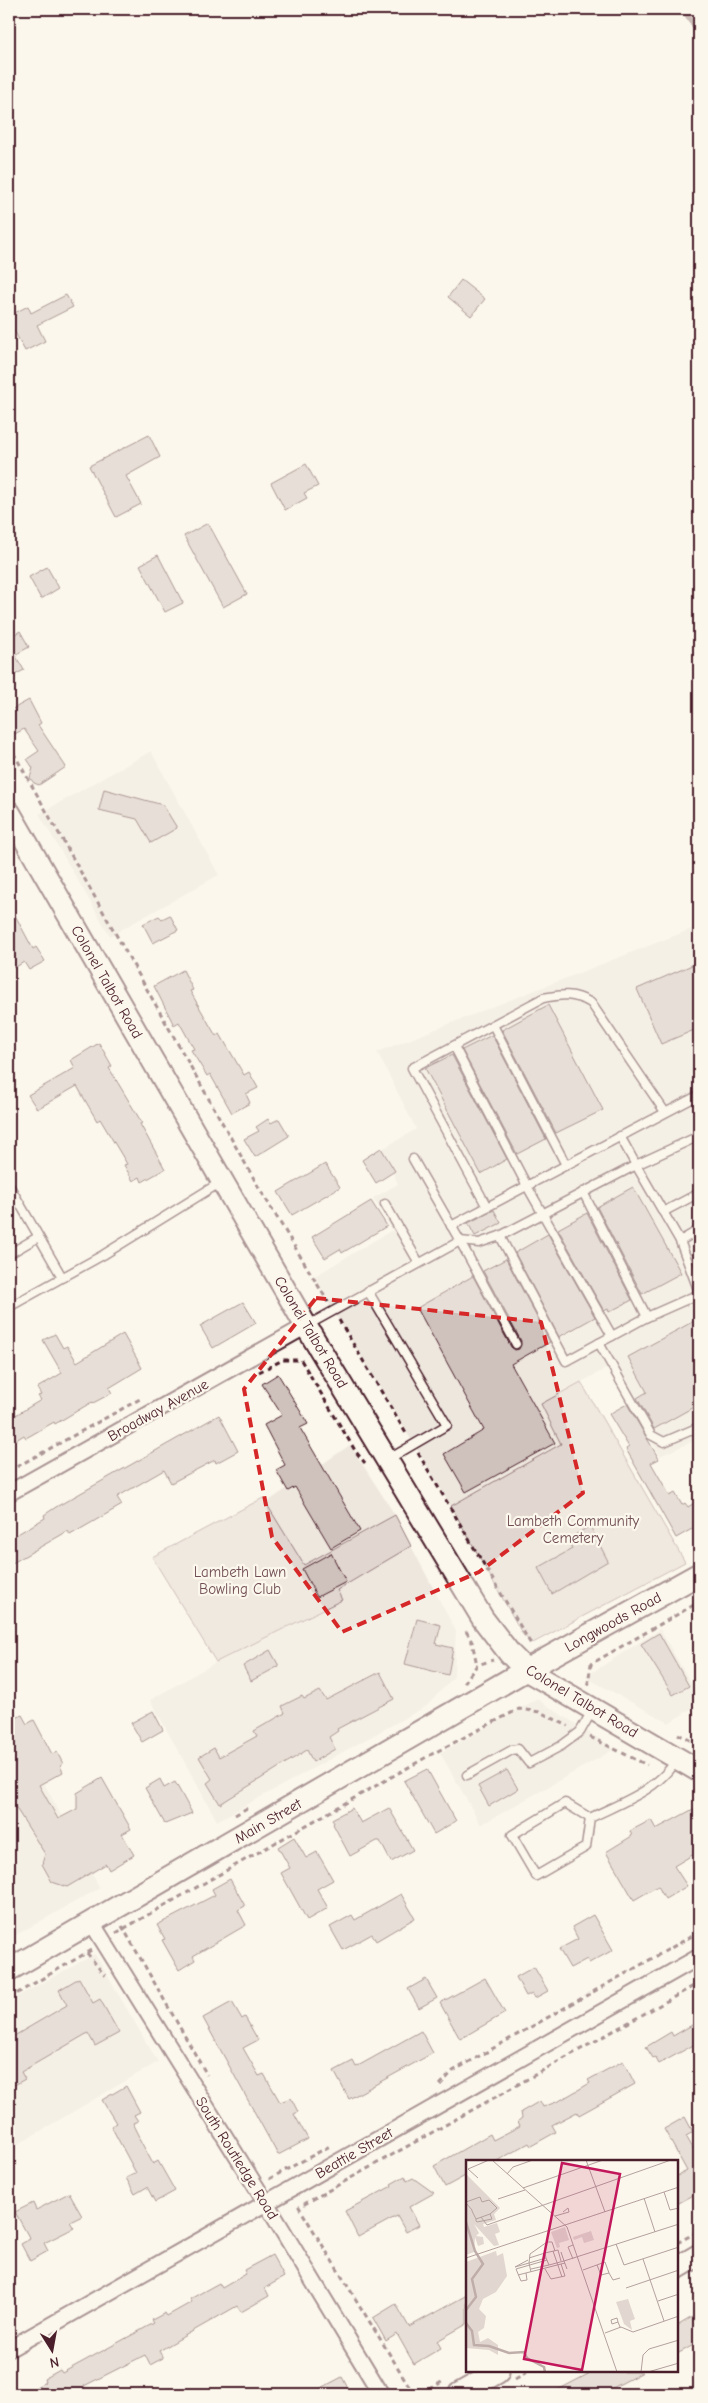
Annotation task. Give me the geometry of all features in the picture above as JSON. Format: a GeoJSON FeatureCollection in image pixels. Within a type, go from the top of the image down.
{"type":"FeatureCollection","features":[{"type":"Feature","properties":{"kind":"main road","name":"Colonel Talbot Road"},"geometry":{"type":"LineString","coordinates":[[9,812],[306,1326],[483,1619],[510,1654],[526,1670],[593,1709],[672,1766],[699,1771]]}},
{"type":"Feature","properties":{"kind":"main road","name":"Longwoods Road"},"geometry":{"type":"LineString","coordinates":[[526,1670],[699,1574]]}},
{"type":"Feature","properties":{"kind":"main road","name":"Main Street"},"geometry":{"type":"LineString","coordinates":[[9,1970],[526,1670]]}},
{"type":"Feature","properties":{"kind":"main road"},"geometry":{"type":"LineString","coordinates":[[678,2267],[699,2255]]}},
{"type":"Feature","properties":{"kind":"main road"},"geometry":{"type":"LineString","coordinates":[[459,2394],[496,2373]]}},
{"type":"Feature","properties":{"kind":"street","name":"Broadway Avenue"},"geometry":{"type":"LineString","coordinates":[[9,1493],[306,1326]]}},
{"type":"Feature","properties":{"kind":"street","name":"South Routledge Road"},"geometry":{"type":"LineString","coordinates":[[92,1923],[266,2203],[381,2394]]}},
{"type":"Feature","properties":{"kind":"street","name":"Beattie Street"},"geometry":{"type":"LineString","coordinates":[[9,2349],[699,1957]]}},
{"type":"Feature","properties":{"kind":"lane"},"geometry":{"type":"LineString","coordinates":[[487,1207],[412,1068],[543,998],[564,994],[578,996],[591,1003],[665,1112]]}},
{"type":"Feature","properties":{"kind":"lane"},"geometry":{"type":"LineString","coordinates":[[493,1025],[566,1165]]}},
{"type":"Feature","properties":{"kind":"lane"},"geometry":{"type":"LineString","coordinates":[[454,1046],[542,1214],[612,1336]]}},
{"type":"Feature","properties":{"kind":"lane"},"geometry":{"type":"LineString","coordinates":[[451,1226],[699,1095]]}},
{"type":"Feature","properties":{"kind":"lane"},"geometry":{"type":"LineString","coordinates":[[500,1236],[566,1361],[647,1317],[699,1293],[680,1241],[620,1136]]}},
{"type":"Feature","properties":{"kind":"lane"},"geometry":{"type":"LineString","coordinates":[[306,1326],[460,1241],[479,1244],[500,1236],[583,1192],[699,1136]]}},
{"type":"Feature","properties":{"kind":"lane"},"geometry":{"type":"LineString","coordinates":[[413,1159],[516,1344]]}},
{"type":"Feature","properties":{"kind":"lane"},"geometry":{"type":"LineString","coordinates":[[9,1307],[223,1181]]}},
{"type":"Feature","properties":{"kind":"lane"},"geometry":{"type":"LineString","coordinates":[[9,1185],[62,1277]]}},
{"type":"Feature","properties":{"kind":"lane"},"geometry":{"type":"LineString","coordinates":[[583,1192],[647,1317]]}},
{"type":"Feature","properties":{"kind":"lane"},"geometry":{"type":"LineString","coordinates":[[663,1212],[699,1194]]}},
{"type":"Feature","properties":{"kind":"lane"},"geometry":{"type":"LineString","coordinates":[[9,1204],[17,1200]]}},
{"type":"Feature","properties":{"kind":"lane"},"geometry":{"type":"LineString","coordinates":[[385,1204],[419,1263]]}},
{"type":"Feature","properties":{"kind":"lane"},"geometry":{"type":"LineString","coordinates":[[680,1241],[699,1230]]}},
{"type":"Feature","properties":{"kind":"lane"},"geometry":{"type":"LineString","coordinates":[[9,1254],[38,1237]]}},
{"type":"Feature","properties":{"kind":"lane"},"geometry":{"type":"LineString","coordinates":[[368,1291],[447,1425],[387,1460]]}},
{"type":"Feature","properties":{"kind":"lane"},"geometry":{"type":"LineString","coordinates":[[599,1343],[651,1435],[664,1442],[699,1427]]}},
{"type":"Feature","properties":{"kind":"lane"},"geometry":{"type":"LineString","coordinates":[[467,1775],[512,1750],[518,1749],[529,1763],[561,1746],[580,1732],[593,1709]]}},
{"type":"Feature","properties":{"kind":"lane"},"geometry":{"type":"LineString","coordinates":[[590,1818],[649,1790],[672,1766]]}},
{"type":"Feature","properties":{"kind":"lane"},"geometry":{"type":"LineString","coordinates":[[565,1803],[590,1818],[586,1847],[536,1876],[512,1835],[565,1803]]}},
{"type":"Feature","properties":{"kind":"path"},"geometry":{"type":"LineString","coordinates":[[9,745],[249,1169],[532,1647]]}},
{"type":"Feature","properties":{"kind":"path"},"geometry":{"type":"LineString","coordinates":[[256,1374],[282,1360],[301,1360],[356,1452]]}},
{"type":"Feature","properties":{"kind":"path"},"geometry":{"type":"LineString","coordinates":[[595,1687],[588,1683],[591,1664],[699,1602]]}},
{"type":"Feature","properties":{"kind":"path"},"geometry":{"type":"LineString","coordinates":[[9,1998],[87,1953],[123,1929],[432,1754],[519,1709],[540,1712],[580,1732],[672,1766]]}},
{"type":"Feature","properties":{"kind":"path"},"geometry":{"type":"LineString","coordinates":[[676,1734],[699,1746]]}},
{"type":"Feature","properties":{"kind":"path"},"geometry":{"type":"LineString","coordinates":[[123,1929],[210,2080]]}},
{"type":"Feature","properties":{"kind":"path"},"geometry":{"type":"LineString","coordinates":[[435,2089],[453,2071],[699,1932]]}},
{"type":"Feature","properties":{"kind":"path"},"geometry":{"type":"LineString","coordinates":[[87,1953],[111,1984]]}},
{"type":"Feature","properties":{"kind":"path"},"geometry":{"type":"LineString","coordinates":[[414,2394],[300,2207],[699,1983]]}},
{"type":"Feature","properties":{"kind":"path"},"geometry":{"type":"LineString","coordinates":[[263,2172],[268,2180],[335,2144]]}},
{"type":"Feature","properties":{"kind":"path"},"geometry":{"type":"LineString","coordinates":[[678,2243],[699,2231]]}},
{"type":"Feature","properties":{"kind":"highlighted area"},"geometry":{"type":"Polygon","coordinates":[[[316,1298],[541,1322],[583,1493],[479,1572],[342,1632],[272,1537],[244,1389],[316,1298]]]}},
{"type":"Feature","properties":{"kind":"shaded area"},"geometry":{"type":"Polygon","coordinates":[[[151,751],[219,875],[110,936],[39,814],[151,751]]]}},
{"type":"Feature","properties":{"kind":"shaded area"},"geometry":{"type":"Polygon","coordinates":[[[699,926],[699,1439],[660,1456],[609,1367],[542,1404],[562,1444],[451,1506],[313,1277],[392,1230],[373,1198],[398,1184],[382,1149],[416,1129],[377,1052],[699,926]]]}},
{"type":"Feature","properties":{"kind":"shaded area"},"geometry":{"type":"Polygon","coordinates":[[[350,1445],[395,1515],[304,1565],[266,1503],[350,1445]]]}},
{"type":"Feature","properties":{"kind":"shaded area"},"geometry":{"type":"Polygon","coordinates":[[[411,1546],[456,1631],[454,1677],[427,1706],[217,1821],[150,1700],[216,1662],[342,1600],[336,1590],[411,1546]]]}},
{"type":"Feature","properties":{"kind":"shaded area"},"geometry":{"type":"Polygon","coordinates":[[[660,1629],[699,1697],[699,1704],[669,1723],[585,1677],[660,1629]]]}},
{"type":"Feature","properties":{"kind":"shaded area"},"geometry":{"type":"Polygon","coordinates":[[[537,1699],[615,1749],[481,1825],[440,1753],[537,1699]]]}},
{"type":"Feature","properties":{"kind":"shaded area"},"geometry":{"type":"Polygon","coordinates":[[[9,1717],[100,1888],[9,1939],[9,1717]]]}},
{"type":"Feature","properties":{"kind":"shaded area"},"geometry":{"type":"Polygon","coordinates":[[[95,1954],[158,2062],[15,2146],[9,2135],[9,2001],[95,1954]]]}},
{"type":"Feature","properties":{"kind":"green space","name":"Lambeth Community Cemetery"},"geometry":{"type":"Polygon","coordinates":[[[581,1382],[685,1562],[533,1643],[523,1635],[451,1506],[561,1444],[541,1404],[581,1382]]]}},
{"type":"Feature","properties":{"kind":"green space","name":"Lambeth Lawn Bowling Club"},"geometry":{"type":"Polygon","coordinates":[[[263,1498],[304,1565],[395,1515],[411,1546],[337,1590],[342,1600],[216,1662],[152,1557],[263,1498]]]}},
{"type":"Feature","properties":{"kind":"building"},"geometry":{"type":"Polygon","coordinates":[[[461,280],[485,299],[471,316],[448,297],[461,280]]]}},
{"type":"Feature","properties":{"kind":"building"},"geometry":{"type":"Polygon","coordinates":[[[66,295],[73,307],[37,325],[45,341],[25,351],[9,321],[9,316],[28,306],[31,313],[66,295]]]}},
{"type":"Feature","properties":{"kind":"building"},"geometry":{"type":"Polygon","coordinates":[[[149,435],[160,457],[126,476],[141,504],[116,517],[89,466],[149,435]]]}},
{"type":"Feature","properties":{"kind":"building"},"geometry":{"type":"Polygon","coordinates":[[[306,464],[318,486],[304,493],[307,498],[285,510],[271,483],[306,464]]]}},
{"type":"Feature","properties":{"kind":"building"},"geometry":{"type":"Polygon","coordinates":[[[208,523],[247,594],[223,607],[184,536],[208,523]]]}},
{"type":"Feature","properties":{"kind":"building"},"geometry":{"type":"Polygon","coordinates":[[[158,555],[183,603],[165,612],[140,565],[158,555]]]}},
{"type":"Feature","properties":{"kind":"building"},"geometry":{"type":"Polygon","coordinates":[[[47,567],[59,588],[41,599],[29,577],[47,567]]]}},
{"type":"Feature","properties":{"kind":"building"},"geometry":{"type":"Polygon","coordinates":[[[20,631],[29,647],[15,655],[24,670],[9,678],[9,638],[20,631]]]}},
{"type":"Feature","properties":{"kind":"building"},"geometry":{"type":"Polygon","coordinates":[[[29,700],[41,723],[38,725],[66,767],[39,785],[30,778],[33,768],[27,759],[39,751],[24,729],[9,737],[9,711],[29,700]]]}},
{"type":"Feature","properties":{"kind":"building"},"geometry":{"type":"Polygon","coordinates":[[[104,789],[163,805],[177,828],[151,843],[137,819],[99,810],[104,789]]]}},
{"type":"Feature","properties":{"kind":"building"},"geometry":{"type":"Polygon","coordinates":[[[9,904],[33,949],[36,947],[45,961],[29,970],[24,962],[14,968],[9,960],[9,904]]]}},
{"type":"Feature","properties":{"kind":"building"},"geometry":{"type":"Polygon","coordinates":[[[170,915],[178,930],[153,943],[143,924],[159,916],[162,919],[170,915]]]}},
{"type":"Feature","properties":{"kind":"building"},"geometry":{"type":"Polygon","coordinates":[[[699,962],[699,1028],[661,1044],[637,989],[699,962]]]}},
{"type":"Feature","properties":{"kind":"building"},"geometry":{"type":"Polygon","coordinates":[[[183,970],[193,990],[190,991],[216,1036],[220,1034],[244,1075],[249,1072],[258,1088],[246,1094],[250,1103],[232,1113],[210,1074],[207,1076],[191,1050],[194,1049],[179,1022],[174,1025],[154,986],[183,970]]]}},
{"type":"Feature","properties":{"kind":"building"},"geometry":{"type":"Polygon","coordinates":[[[548,1005],[603,1110],[556,1133],[502,1030],[548,1005]]]}},
{"type":"Feature","properties":{"kind":"building"},"geometry":{"type":"Polygon","coordinates":[[[492,1035],[546,1139],[517,1154],[462,1050],[492,1035]]]}},
{"type":"Feature","properties":{"kind":"building"},"geometry":{"type":"Polygon","coordinates":[[[99,1043],[112,1066],[109,1068],[142,1123],[140,1124],[165,1169],[142,1182],[140,1177],[133,1181],[124,1165],[127,1164],[100,1119],[97,1121],[77,1086],[37,1109],[28,1095],[75,1068],[71,1060],[99,1043]]]}},
{"type":"Feature","properties":{"kind":"building"},"geometry":{"type":"Polygon","coordinates":[[[452,1055],[507,1159],[481,1174],[425,1068],[452,1055]]]}},
{"type":"Feature","properties":{"kind":"building"},"geometry":{"type":"Polygon","coordinates":[[[268,1119],[271,1123],[279,1119],[289,1136],[255,1157],[244,1139],[259,1131],[256,1127],[268,1119]]]}},
{"type":"Feature","properties":{"kind":"building"},"geometry":{"type":"Polygon","coordinates":[[[381,1148],[395,1171],[376,1183],[362,1160],[381,1148]]]}},
{"type":"Feature","properties":{"kind":"building"},"geometry":{"type":"Polygon","coordinates":[[[325,1164],[340,1187],[292,1215],[278,1192],[325,1164]]]}},
{"type":"Feature","properties":{"kind":"building"},"geometry":{"type":"Polygon","coordinates":[[[633,1187],[681,1273],[642,1294],[597,1207],[633,1187]]]}},
{"type":"Feature","properties":{"kind":"building"},"geometry":{"type":"Polygon","coordinates":[[[371,1201],[387,1226],[342,1253],[340,1249],[325,1258],[312,1237],[371,1201]]]}},
{"type":"Feature","properties":{"kind":"building"},"geometry":{"type":"Polygon","coordinates":[[[494,1210],[501,1223],[475,1236],[468,1223],[494,1210]]]}},
{"type":"Feature","properties":{"kind":"building"},"geometry":{"type":"Polygon","coordinates":[[[587,1213],[632,1300],[609,1312],[608,1309],[604,1311],[558,1229],[587,1213]]]}},
{"type":"Feature","properties":{"kind":"building"},"geometry":{"type":"Polygon","coordinates":[[[548,1234],[595,1317],[559,1337],[515,1253],[548,1234]]]}},
{"type":"Feature","properties":{"kind":"building"},"geometry":{"type":"Polygon","coordinates":[[[506,1259],[550,1342],[511,1364],[555,1443],[466,1492],[444,1454],[484,1430],[417,1308],[473,1276],[511,1347],[515,1350],[519,1349],[521,1341],[483,1271],[506,1259]]]}},
{"type":"Feature","properties":{"kind":"building"},"geometry":{"type":"Polygon","coordinates":[[[243,1302],[256,1323],[213,1348],[200,1326],[243,1302]]]}},
{"type":"Feature","properties":{"kind":"building"},"geometry":{"type":"Polygon","coordinates":[[[694,1321],[699,1331],[699,1404],[654,1429],[637,1398],[647,1392],[628,1357],[694,1321]]]}},
{"type":"Feature","properties":{"kind":"building"},"geometry":{"type":"Polygon","coordinates":[[[55,1334],[63,1348],[67,1346],[77,1362],[123,1334],[142,1368],[109,1388],[112,1393],[92,1402],[55,1424],[54,1422],[26,1438],[24,1435],[16,1440],[9,1427],[9,1419],[41,1400],[38,1396],[41,1395],[37,1388],[62,1373],[43,1340],[55,1334]]]}},
{"type":"Feature","properties":{"kind":"building"},"geometry":{"type":"Polygon","coordinates":[[[278,1374],[308,1424],[300,1428],[360,1531],[331,1548],[295,1487],[288,1491],[276,1470],[285,1465],[264,1425],[282,1415],[262,1384],[278,1374]]]}},
{"type":"Feature","properties":{"kind":"building"},"geometry":{"type":"Polygon","coordinates":[[[627,1404],[659,1459],[651,1463],[670,1496],[675,1493],[682,1505],[685,1503],[688,1507],[699,1500],[699,1525],[676,1538],[626,1449],[629,1447],[609,1414],[627,1404]]]}},
{"type":"Feature","properties":{"kind":"building"},"geometry":{"type":"Polygon","coordinates":[[[219,1415],[238,1451],[216,1463],[215,1460],[171,1483],[164,1470],[117,1497],[122,1505],[70,1535],[68,1531],[9,1565],[9,1539],[45,1518],[44,1515],[56,1507],[219,1415]]]}},
{"type":"Feature","properties":{"kind":"building"},"geometry":{"type":"Polygon","coordinates":[[[590,1526],[608,1561],[552,1594],[538,1568],[572,1549],[568,1539],[590,1526]]]}},
{"type":"Feature","properties":{"kind":"building"},"geometry":{"type":"Polygon","coordinates":[[[331,1553],[346,1582],[317,1597],[302,1569],[331,1553]]]}},
{"type":"Feature","properties":{"kind":"building"},"geometry":{"type":"Polygon","coordinates":[[[417,1619],[441,1625],[436,1644],[453,1648],[448,1675],[405,1664],[417,1619]]]}},
{"type":"Feature","properties":{"kind":"building"},"geometry":{"type":"Polygon","coordinates":[[[659,1633],[689,1686],[673,1695],[641,1644],[659,1633]]]}},
{"type":"Feature","properties":{"kind":"building"},"geometry":{"type":"Polygon","coordinates":[[[270,1650],[279,1666],[251,1681],[243,1666],[270,1650]]]}},
{"type":"Feature","properties":{"kind":"building"},"geometry":{"type":"Polygon","coordinates":[[[380,1672],[394,1699],[337,1729],[338,1731],[329,1737],[335,1749],[313,1762],[307,1750],[220,1804],[207,1783],[212,1779],[199,1757],[214,1748],[219,1757],[257,1736],[254,1731],[285,1713],[282,1706],[302,1696],[304,1699],[320,1691],[326,1700],[380,1672]]]}},
{"type":"Feature","properties":{"kind":"building"},"geometry":{"type":"Polygon","coordinates":[[[153,1711],[163,1730],[142,1742],[131,1723],[153,1711]]]}},
{"type":"Feature","properties":{"kind":"building"},"geometry":{"type":"Polygon","coordinates":[[[22,1715],[27,1724],[34,1720],[52,1754],[57,1752],[63,1764],[60,1766],[63,1772],[39,1785],[58,1819],[77,1809],[77,1793],[102,1778],[131,1829],[122,1834],[134,1855],[109,1870],[106,1864],[67,1887],[52,1882],[42,1864],[45,1854],[9,1797],[9,1722],[22,1715]]]}},
{"type":"Feature","properties":{"kind":"building"},"geometry":{"type":"Polygon","coordinates":[[[427,1769],[456,1821],[434,1834],[404,1781],[427,1769]]]}},
{"type":"Feature","properties":{"kind":"building"},"geometry":{"type":"Polygon","coordinates":[[[507,1770],[518,1789],[489,1806],[478,1786],[507,1770]]]}},
{"type":"Feature","properties":{"kind":"building"},"geometry":{"type":"Polygon","coordinates":[[[160,1779],[164,1788],[175,1782],[192,1813],[165,1824],[145,1788],[160,1779]]]}},
{"type":"Feature","properties":{"kind":"building"},"geometry":{"type":"Polygon","coordinates":[[[699,1806],[699,1851],[674,1866],[687,1886],[665,1899],[658,1886],[634,1900],[606,1852],[632,1836],[630,1831],[651,1820],[656,1829],[699,1806]]]}},
{"type":"Feature","properties":{"kind":"building"},"geometry":{"type":"Polygon","coordinates":[[[352,1808],[361,1823],[389,1808],[413,1850],[391,1862],[380,1841],[377,1841],[350,1856],[332,1819],[352,1808]]]}},
{"type":"Feature","properties":{"kind":"building"},"geometry":{"type":"Polygon","coordinates":[[[294,1837],[306,1858],[317,1852],[333,1880],[317,1889],[328,1908],[307,1920],[281,1873],[290,1868],[278,1847],[294,1837]]]}},
{"type":"Feature","properties":{"kind":"building"},"geometry":{"type":"Polygon","coordinates":[[[230,1879],[245,1906],[238,1910],[246,1925],[193,1956],[195,1960],[179,1970],[162,1940],[165,1939],[157,1925],[215,1895],[212,1889],[230,1879]]]}},
{"type":"Feature","properties":{"kind":"building"},"geometry":{"type":"Polygon","coordinates":[[[401,1894],[415,1918],[376,1941],[372,1934],[343,1950],[330,1927],[352,1915],[355,1920],[401,1894]]]}},
{"type":"Feature","properties":{"kind":"building"},"geometry":{"type":"Polygon","coordinates":[[[593,1915],[613,1950],[589,1963],[587,1959],[570,1968],[559,1949],[578,1939],[572,1927],[593,1915]]]}},
{"type":"Feature","properties":{"kind":"building"},"geometry":{"type":"Polygon","coordinates":[[[534,1967],[548,1991],[535,1998],[532,1993],[526,1996],[516,1977],[534,1967]]]}},
{"type":"Feature","properties":{"kind":"building"},"geometry":{"type":"Polygon","coordinates":[[[79,1978],[93,2003],[100,1999],[119,2033],[95,2046],[88,2033],[21,2072],[25,2079],[9,2088],[9,2039],[67,2005],[59,1990],[79,1978]]]}},
{"type":"Feature","properties":{"kind":"building"},"geometry":{"type":"Polygon","coordinates":[[[485,1978],[505,2013],[460,2039],[440,2003],[485,1978]]]}},
{"type":"Feature","properties":{"kind":"building"},"geometry":{"type":"Polygon","coordinates":[[[426,1979],[437,1998],[419,2008],[408,1989],[426,1979]]]}},
{"type":"Feature","properties":{"kind":"building"},"geometry":{"type":"Polygon","coordinates":[[[232,2002],[242,2019],[245,2017],[258,2040],[243,2048],[259,2076],[264,2074],[280,2102],[291,2098],[298,2112],[294,2114],[308,2139],[278,2155],[203,2018],[232,2002]]]}},
{"type":"Feature","properties":{"kind":"building"},"geometry":{"type":"Polygon","coordinates":[[[699,2021],[699,2042],[659,2064],[646,2047],[671,2032],[673,2036],[699,2021]]]}},
{"type":"Feature","properties":{"kind":"building"},"geometry":{"type":"Polygon","coordinates":[[[421,2031],[433,2053],[349,2099],[334,2071],[353,2061],[356,2067],[421,2031]]]}},
{"type":"Feature","properties":{"kind":"building"},"geometry":{"type":"Polygon","coordinates":[[[623,2061],[635,2084],[579,2115],[577,2112],[552,2125],[556,2132],[531,2146],[529,2143],[499,2160],[466,2160],[466,2176],[445,2187],[434,2166],[490,2134],[493,2140],[520,2126],[518,2121],[522,2118],[521,2112],[540,2101],[543,2107],[559,2101],[590,2083],[588,2080],[623,2061]]]}},
{"type":"Feature","properties":{"kind":"building"},"geometry":{"type":"Polygon","coordinates":[[[126,2086],[140,2112],[134,2115],[138,2121],[133,2123],[139,2138],[153,2164],[158,2161],[175,2191],[155,2202],[147,2187],[135,2194],[126,2178],[136,2173],[111,2126],[116,2123],[102,2100],[126,2086]]]}},
{"type":"Feature","properties":{"kind":"building"},"geometry":{"type":"Polygon","coordinates":[[[685,2117],[693,2132],[686,2136],[699,2159],[699,2192],[678,2203],[678,2176],[687,2171],[664,2129],[685,2117]]]}},
{"type":"Feature","properties":{"kind":"building"},"geometry":{"type":"Polygon","coordinates":[[[405,2176],[407,2181],[413,2178],[434,2193],[409,2207],[419,2225],[406,2232],[397,2216],[358,2237],[345,2211],[392,2186],[391,2184],[405,2176]]]}},
{"type":"Feature","properties":{"kind":"building"},"geometry":{"type":"Polygon","coordinates":[[[69,2193],[82,2216],[70,2222],[74,2228],[44,2243],[48,2251],[30,2261],[21,2244],[30,2239],[15,2212],[33,2203],[36,2210],[69,2193]]]}},
{"type":"Feature","properties":{"kind":"building"},"geometry":{"type":"Polygon","coordinates":[[[272,2255],[284,2277],[265,2288],[269,2296],[241,2312],[237,2306],[186,2335],[159,2351],[163,2358],[150,2365],[145,2355],[84,2386],[88,2394],[23,2394],[45,2382],[44,2379],[60,2370],[62,2373],[154,2323],[152,2320],[165,2313],[167,2316],[192,2302],[190,2299],[219,2283],[222,2288],[246,2274],[244,2270],[272,2255]]]}},
{"type":"Feature","properties":{"kind":"building"},"geometry":{"type":"Polygon","coordinates":[[[466,2296],[466,2325],[437,2341],[441,2348],[414,2364],[397,2334],[386,2341],[373,2318],[396,2304],[409,2327],[466,2296]]]}},
{"type":"Feature","properties":{"kind":"building"},"geometry":{"type":"Polygon","coordinates":[[[699,2313],[699,2342],[678,2353],[678,2325],[699,2313]]]}},
{"type":"Feature","properties":{"kind":"building"},"geometry":{"type":"Polygon","coordinates":[[[590,2373],[641,2373],[601,2394],[550,2394],[590,2373]]]}},
{"type":"Feature","properties":{"kind":"building"},"geometry":{"type":"Polygon","coordinates":[[[342,2377],[351,2394],[310,2394],[342,2377]]]}},
{"type":"Feature","properties":{"kind":"waterway"},"geometry":{"type":"LineString","coordinates":[[683,9],[699,33]]}}]}
